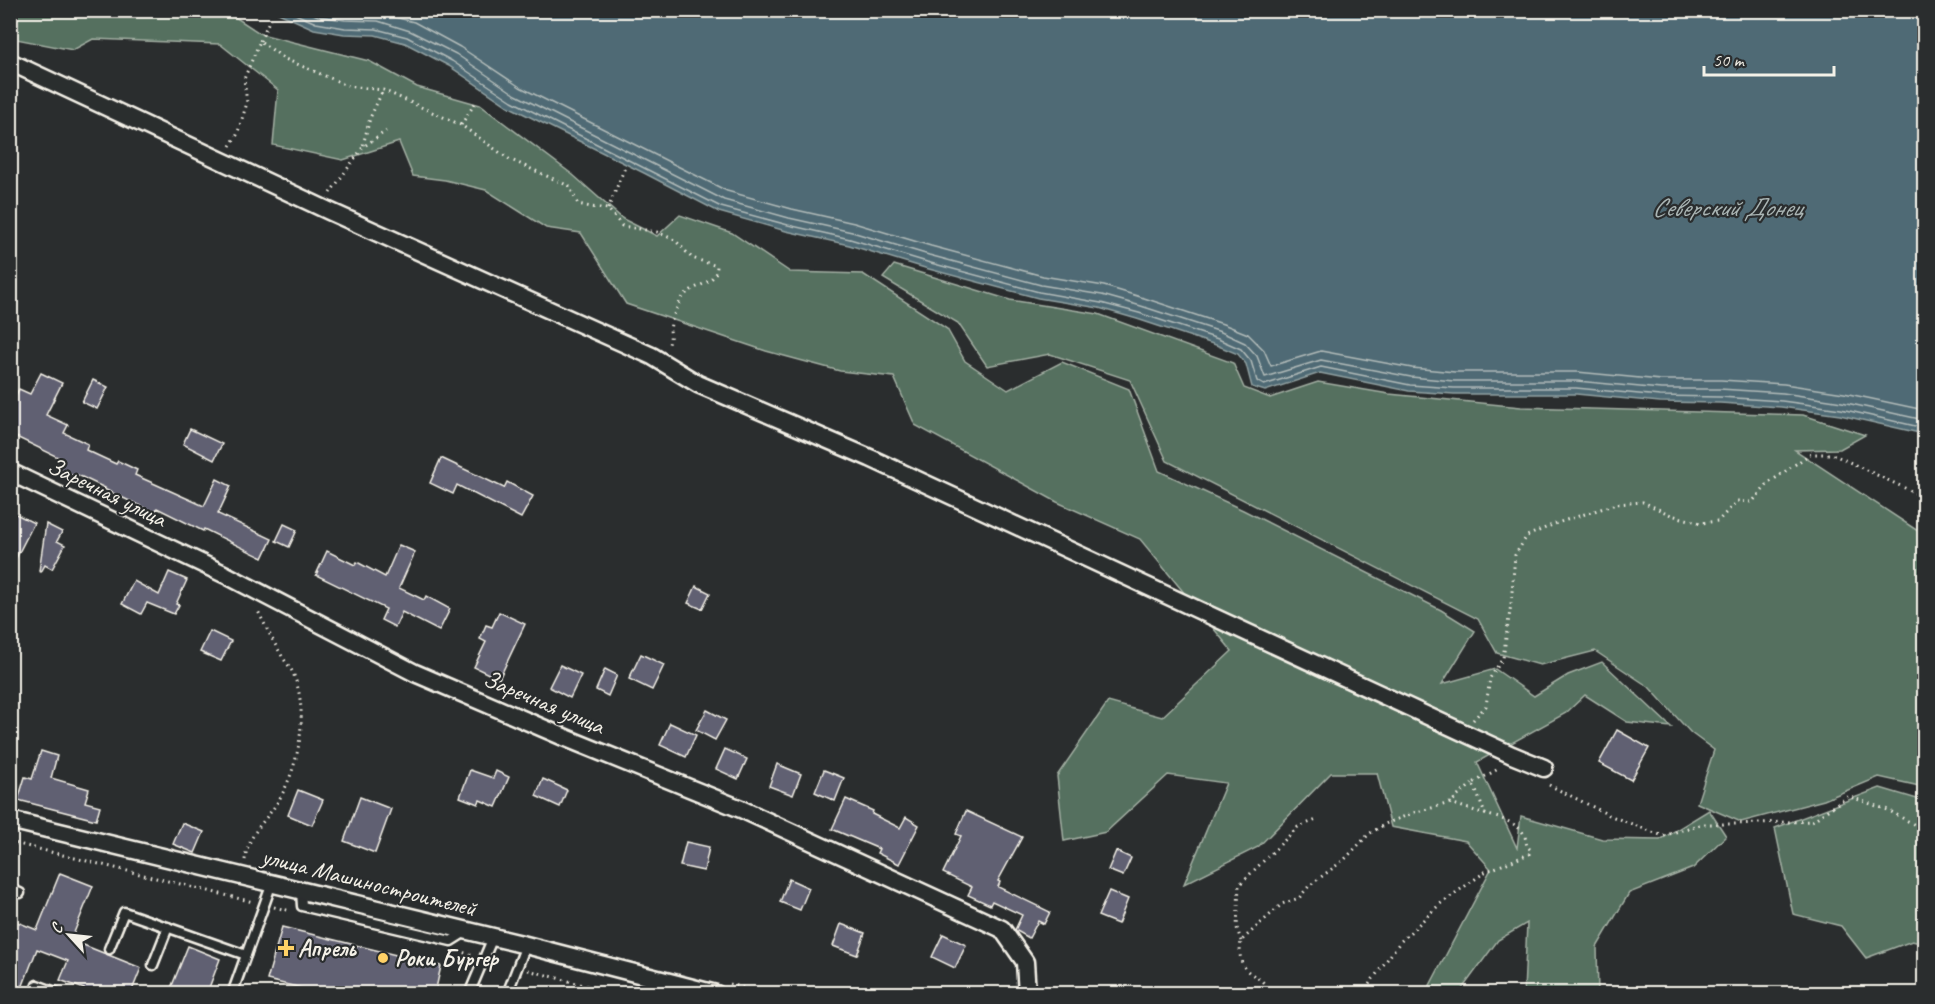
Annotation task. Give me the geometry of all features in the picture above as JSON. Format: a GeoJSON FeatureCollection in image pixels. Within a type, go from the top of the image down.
{"type":"FeatureCollection","features":[{"type":"Feature","properties":{"kind":"street"},"geometry":{"type":"LineString","coordinates":[[10,62],[320,207],[663,363],[698,384],[870,458],[1461,732],[1544,768]]}},
{"type":"Feature","properties":{"kind":"street","name":"Заречная улица"},"geometry":{"type":"LineString","coordinates":[[10,472],[226,575],[416,673],[566,738],[741,808],[1002,929],[1025,962],[1027,993]]}},
{"type":"Feature","properties":{"kind":"street","name":"улица Машиностроителей"},"geometry":{"type":"LineString","coordinates":[[10,820],[526,945],[705,992]]}},
{"type":"Feature","properties":{"kind":"lane"},"geometry":{"type":"LineString","coordinates":[[232,993],[272,883]]}},
{"type":"Feature","properties":{"kind":"lane"},"geometry":{"type":"LineString","coordinates":[[10,889],[20,893]]}},
{"type":"Feature","properties":{"kind":"lane"},"geometry":{"type":"LineString","coordinates":[[110,949],[124,912],[246,955]]}},
{"type":"Feature","properties":{"kind":"lane"},"geometry":{"type":"LineString","coordinates":[[153,965],[168,927]]}},
{"type":"Feature","properties":{"kind":"lane"},"geometry":{"type":"LineString","coordinates":[[469,993],[493,937]]}},
{"type":"Feature","properties":{"kind":"lane"},"geometry":{"type":"LineString","coordinates":[[507,993],[526,945]]}},
{"type":"Feature","properties":{"kind":"lane"},"geometry":{"type":"LineString","coordinates":[[34,993],[37,985],[61,993]]}},
{"type":"Feature","properties":{"kind":"path"},"geometry":{"type":"LineString","coordinates":[[222,160],[237,135],[247,103],[244,79],[270,19]]}},
{"type":"Feature","properties":{"kind":"path"},"geometry":{"type":"LineString","coordinates":[[260,41],[285,59],[349,86],[383,90],[461,125],[509,159],[569,186],[578,204],[608,208],[622,226],[657,232],[675,240],[692,258],[717,266],[713,279],[695,288],[684,297],[671,323],[672,337],[663,363]]}},
{"type":"Feature","properties":{"kind":"path"},"geometry":{"type":"LineString","coordinates":[[363,147],[370,118],[383,90]]}},
{"type":"Feature","properties":{"kind":"path"},"geometry":{"type":"LineString","coordinates":[[461,125],[477,100]]}},
{"type":"Feature","properties":{"kind":"path"},"geometry":{"type":"LineString","coordinates":[[320,207],[363,147],[386,131]]}},
{"type":"Feature","properties":{"kind":"path"},"geometry":{"type":"LineString","coordinates":[[608,208],[625,167]]}},
{"type":"Feature","properties":{"kind":"path"},"geometry":{"type":"LineString","coordinates":[[1461,732],[1486,706],[1490,678],[1503,658],[1515,555],[1527,536],[1557,523],[1616,504],[1643,502],[1671,515],[1701,523],[1718,520],[1737,501],[1752,502],[1770,482],[1810,454],[1832,454],[1924,497]]}},
{"type":"Feature","properties":{"kind":"path"},"geometry":{"type":"LineString","coordinates":[[245,861],[249,842],[256,829],[273,809],[289,777],[296,755],[301,706],[292,671],[252,600]]}},
{"type":"Feature","properties":{"kind":"path"},"geometry":{"type":"LineString","coordinates":[[1240,941],[1282,904],[1299,898],[1309,886],[1345,859],[1369,834],[1413,813],[1450,803],[1473,783],[1520,758],[1532,776],[1611,816],[1663,836],[1701,824],[1812,821],[1848,796],[1888,810],[1924,830]]}},
{"type":"Feature","properties":{"kind":"path"},"geometry":{"type":"LineString","coordinates":[[1473,783],[1485,814]]}},
{"type":"Feature","properties":{"kind":"path"},"geometry":{"type":"LineString","coordinates":[[1362,993],[1400,942],[1440,904],[1485,872],[1529,854],[1531,850],[1525,844],[1524,836],[1507,821],[1450,803]]}},
{"type":"Feature","properties":{"kind":"path"},"geometry":{"type":"LineString","coordinates":[[1268,993],[1263,980],[1243,967],[1237,928],[1239,885],[1298,827],[1319,819]]}},
{"type":"Feature","properties":{"kind":"path"},"geometry":{"type":"LineString","coordinates":[[10,842],[33,848]]}},
{"type":"Feature","properties":{"kind":"path"},"geometry":{"type":"LineString","coordinates":[[518,967],[617,993]]}},
{"type":"Feature","properties":{"kind":"green space"},"geometry":{"type":"Polygon","coordinates":[[[10,11],[226,11],[261,34],[369,61],[417,87],[480,105],[573,175],[623,219],[657,236],[680,215],[732,233],[790,272],[863,274],[947,329],[965,361],[1008,390],[1062,362],[1129,389],[1159,471],[1243,510],[1441,610],[1475,631],[1442,684],[1495,669],[1534,696],[1568,675],[1602,662],[1671,727],[1627,722],[1585,695],[1566,713],[1477,762],[1517,848],[1521,816],[1602,839],[1660,840],[1709,810],[1726,836],[1693,868],[1629,893],[1597,947],[1598,994],[1524,993],[1527,923],[1498,940],[1459,993],[1426,993],[1491,869],[1466,841],[1391,827],[1377,773],[1331,773],[1258,847],[1184,884],[1226,783],[1168,775],[1106,832],[1064,841],[1057,776],[1108,702],[1162,717],[1232,651],[1140,539],[1057,502],[915,425],[894,377],[840,371],[766,351],[626,304],[581,233],[546,228],[486,190],[445,180],[413,176],[399,142],[343,160],[273,145],[278,90],[220,44],[93,39],[73,50],[11,38],[10,11]]]}},
{"type":"Feature","properties":{"kind":"green space"},"geometry":{"type":"Polygon","coordinates":[[[894,265],[1010,300],[1098,314],[1233,363],[1244,388],[1270,398],[1318,382],[1389,394],[1521,407],[1803,415],[1865,435],[1840,449],[1795,450],[1924,535],[1924,787],[1879,777],[1824,800],[1741,822],[1697,803],[1714,750],[1691,733],[1649,687],[1595,651],[1540,665],[1497,653],[1478,619],[1167,461],[1130,380],[1050,354],[987,366],[958,323],[883,278],[894,265]]]}},
{"type":"Feature","properties":{"kind":"green space"},"geometry":{"type":"Polygon","coordinates":[[[1880,788],[1924,801],[1924,944],[1912,941],[1866,958],[1841,926],[1793,914],[1775,828],[1880,788]]]}},
{"type":"Feature","properties":{"kind":"water","name":"Северский Донец"},"geometry":{"type":"Polygon","coordinates":[[[274,11],[1924,11],[1924,434],[1840,415],[1781,407],[1660,402],[1576,394],[1454,394],[1409,391],[1320,373],[1265,391],[1252,387],[1246,364],[1238,354],[1137,319],[1099,308],[1038,298],[849,245],[786,231],[719,212],[508,106],[449,66],[405,43],[375,35],[344,34],[314,29],[274,11]]]}},
{"type":"Feature","properties":{"kind":"building"},"geometry":{"type":"Polygon","coordinates":[[[41,373],[62,383],[46,415],[68,425],[64,433],[88,444],[86,450],[116,464],[118,461],[137,470],[135,475],[204,506],[217,479],[231,486],[218,514],[272,539],[263,558],[157,508],[155,513],[78,475],[77,478],[56,468],[60,458],[10,434],[10,407],[19,389],[30,394],[41,373]]]}},
{"type":"Feature","properties":{"kind":"building"},"geometry":{"type":"Polygon","coordinates":[[[93,380],[108,387],[97,409],[82,402],[93,380]]]}},
{"type":"Feature","properties":{"kind":"building"},"geometry":{"type":"Polygon","coordinates":[[[190,429],[222,444],[214,460],[183,444],[190,429]]]}},
{"type":"Feature","properties":{"kind":"building"},"geometry":{"type":"Polygon","coordinates":[[[441,458],[504,488],[507,482],[533,496],[521,518],[457,485],[453,494],[430,483],[441,458]]]}},
{"type":"Feature","properties":{"kind":"building"},"geometry":{"type":"Polygon","coordinates":[[[10,511],[34,523],[10,570],[10,511]]]}},
{"type":"Feature","properties":{"kind":"building"},"geometry":{"type":"Polygon","coordinates":[[[46,524],[62,532],[57,541],[65,545],[52,569],[45,565],[41,572],[39,571],[46,524]]]}},
{"type":"Feature","properties":{"kind":"building"},"geometry":{"type":"Polygon","coordinates":[[[284,524],[297,530],[289,547],[276,541],[284,524]]]}},
{"type":"Feature","properties":{"kind":"building"},"geometry":{"type":"Polygon","coordinates":[[[399,545],[415,552],[399,588],[424,600],[426,596],[450,609],[439,631],[402,612],[395,627],[381,620],[386,609],[316,575],[327,551],[355,565],[357,562],[385,577],[399,545]]]}},
{"type":"Feature","properties":{"kind":"building"},"geometry":{"type":"Polygon","coordinates":[[[169,572],[187,580],[174,614],[147,603],[141,614],[122,604],[134,581],[159,595],[169,572]]]}},
{"type":"Feature","properties":{"kind":"building"},"geometry":{"type":"Polygon","coordinates":[[[696,586],[710,593],[702,609],[688,603],[696,586]]]}},
{"type":"Feature","properties":{"kind":"building"},"geometry":{"type":"Polygon","coordinates":[[[499,612],[525,624],[499,679],[474,667],[486,642],[480,639],[486,625],[492,627],[499,612]]]}},
{"type":"Feature","properties":{"kind":"building"},"geometry":{"type":"Polygon","coordinates":[[[210,631],[231,641],[221,661],[200,652],[210,631]]]}},
{"type":"Feature","properties":{"kind":"building"},"geometry":{"type":"Polygon","coordinates":[[[641,654],[664,665],[652,690],[629,679],[641,654]]]}},
{"type":"Feature","properties":{"kind":"building"},"geometry":{"type":"Polygon","coordinates":[[[560,665],[581,675],[570,698],[549,687],[560,665]]]}},
{"type":"Feature","properties":{"kind":"building"},"geometry":{"type":"Polygon","coordinates":[[[605,669],[617,675],[608,696],[596,690],[605,669]]]}},
{"type":"Feature","properties":{"kind":"building"},"geometry":{"type":"Polygon","coordinates":[[[707,710],[726,720],[715,740],[696,730],[707,710]]]}},
{"type":"Feature","properties":{"kind":"building"},"geometry":{"type":"Polygon","coordinates":[[[670,723],[696,735],[686,757],[660,745],[670,723]]]}},
{"type":"Feature","properties":{"kind":"building"},"geometry":{"type":"Polygon","coordinates":[[[1617,730],[1649,748],[1631,780],[1599,763],[1617,730]]]}},
{"type":"Feature","properties":{"kind":"building"},"geometry":{"type":"Polygon","coordinates":[[[725,749],[747,759],[738,779],[716,769],[725,749]]]}},
{"type":"Feature","properties":{"kind":"building"},"geometry":{"type":"Polygon","coordinates":[[[41,751],[57,756],[51,778],[89,789],[85,802],[100,806],[96,820],[18,800],[25,777],[32,779],[41,751]]]}},
{"type":"Feature","properties":{"kind":"building"},"geometry":{"type":"Polygon","coordinates":[[[777,764],[801,774],[793,795],[769,786],[777,764]]]}},
{"type":"Feature","properties":{"kind":"building"},"geometry":{"type":"Polygon","coordinates":[[[470,770],[493,778],[496,771],[509,777],[496,807],[480,800],[478,804],[460,797],[470,770]]]}},
{"type":"Feature","properties":{"kind":"building"},"geometry":{"type":"Polygon","coordinates":[[[824,770],[844,778],[835,801],[815,792],[824,770]]]}},
{"type":"Feature","properties":{"kind":"building"},"geometry":{"type":"Polygon","coordinates":[[[543,779],[567,790],[560,807],[536,796],[543,779]]]}},
{"type":"Feature","properties":{"kind":"building"},"geometry":{"type":"Polygon","coordinates":[[[298,790],[323,800],[312,825],[288,815],[298,790]]]}},
{"type":"Feature","properties":{"kind":"building"},"geometry":{"type":"Polygon","coordinates":[[[360,797],[391,809],[375,853],[344,841],[360,797]]]}},
{"type":"Feature","properties":{"kind":"building"},"geometry":{"type":"Polygon","coordinates":[[[846,799],[873,811],[872,814],[900,828],[906,817],[919,825],[899,864],[877,853],[879,849],[832,829],[846,799]]]}},
{"type":"Feature","properties":{"kind":"building"},"geometry":{"type":"Polygon","coordinates":[[[966,811],[1022,837],[998,881],[1000,882],[998,887],[1050,912],[1044,924],[1038,921],[1029,938],[1015,930],[1022,915],[992,901],[990,905],[968,895],[972,887],[943,873],[961,836],[956,834],[966,811]]]}},
{"type":"Feature","properties":{"kind":"building"},"geometry":{"type":"Polygon","coordinates":[[[182,823],[204,832],[195,853],[173,844],[182,823]]]}},
{"type":"Feature","properties":{"kind":"building"},"geometry":{"type":"Polygon","coordinates":[[[686,842],[709,847],[704,871],[680,866],[686,842]]]}},
{"type":"Feature","properties":{"kind":"building"},"geometry":{"type":"Polygon","coordinates":[[[1116,851],[1131,858],[1123,876],[1108,870],[1116,851]]]}},
{"type":"Feature","properties":{"kind":"building"},"geometry":{"type":"Polygon","coordinates":[[[60,873],[93,886],[71,940],[141,968],[131,993],[95,993],[60,980],[68,961],[37,949],[20,993],[10,993],[10,919],[37,930],[60,873]]]}},
{"type":"Feature","properties":{"kind":"building"},"geometry":{"type":"Polygon","coordinates":[[[789,879],[809,888],[800,910],[780,902],[789,879]]]}},
{"type":"Feature","properties":{"kind":"building"},"geometry":{"type":"Polygon","coordinates":[[[1109,891],[1128,899],[1118,924],[1098,916],[1109,891]]]}},
{"type":"Feature","properties":{"kind":"building"},"geometry":{"type":"Polygon","coordinates":[[[841,924],[865,933],[857,955],[833,946],[841,924]]]}},
{"type":"Feature","properties":{"kind":"building"},"geometry":{"type":"Polygon","coordinates":[[[282,927],[441,966],[435,993],[323,993],[267,980],[282,927]]]}},
{"type":"Feature","properties":{"kind":"building"},"geometry":{"type":"Polygon","coordinates":[[[943,934],[966,945],[955,968],[932,957],[943,934]]]}},
{"type":"Feature","properties":{"kind":"building"},"geometry":{"type":"Polygon","coordinates":[[[188,946],[220,959],[207,993],[169,993],[188,946]]]}},
{"type":"Feature","properties":{"kind":"place","name":"Апрель"},"geometry":{"type":"Point","coordinates":[286,948]}},
{"type":"Feature","properties":{"kind":"place","name":"Роки Бургер"},"geometry":{"type":"Point","coordinates":[383,958]}}]}
